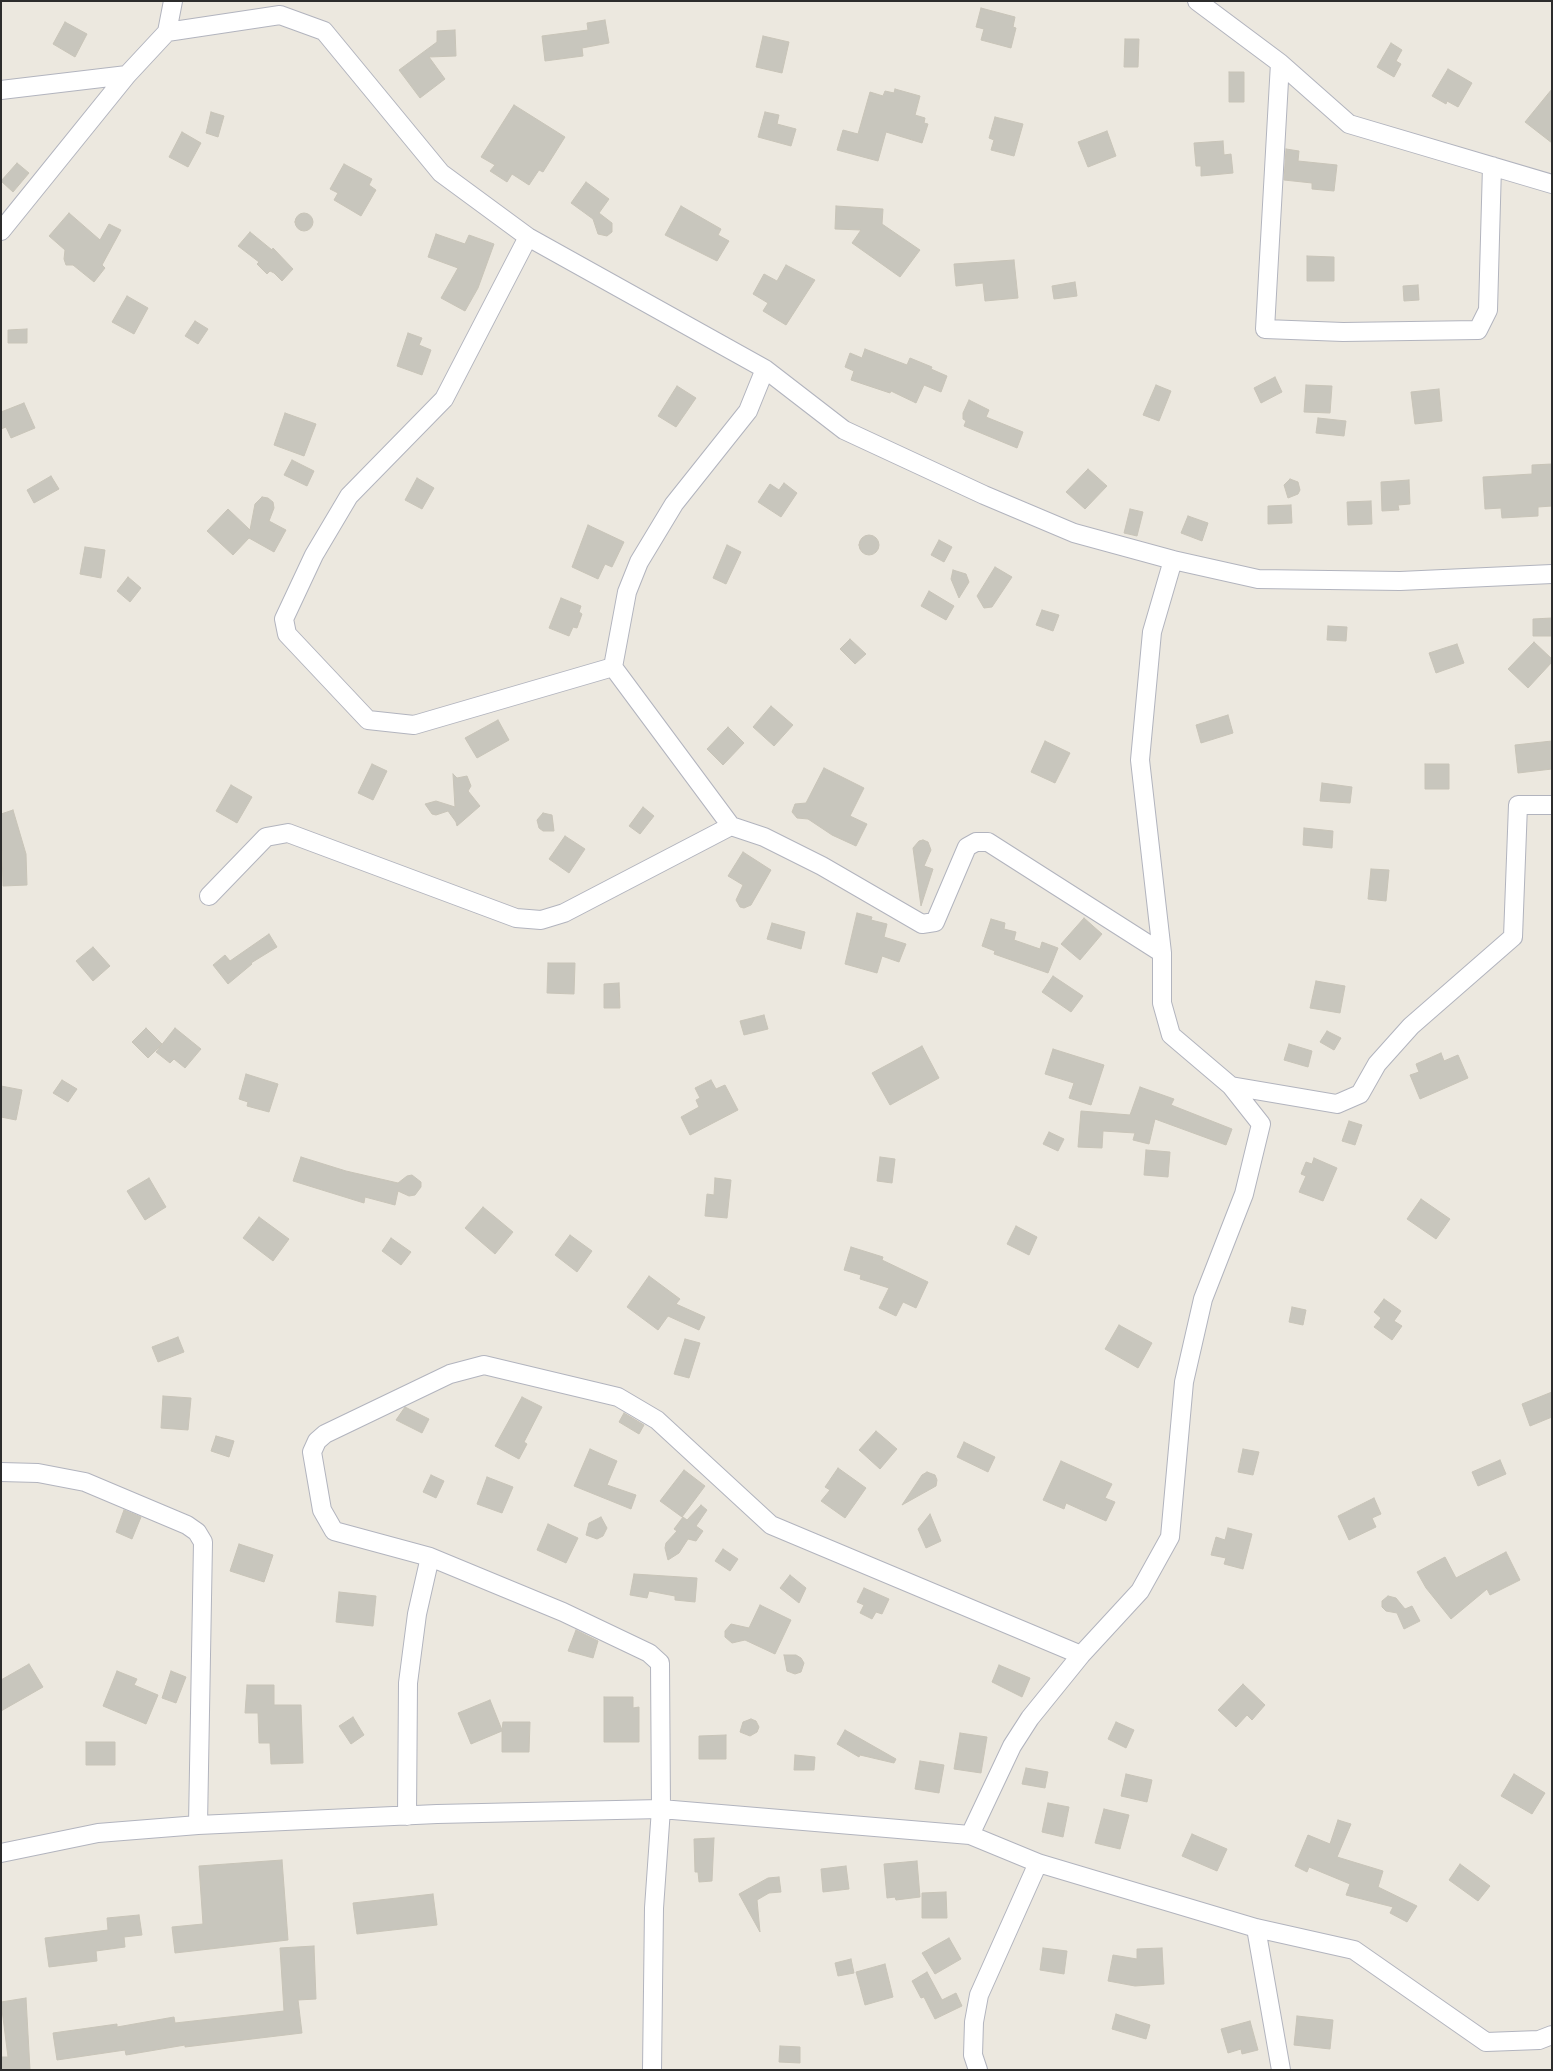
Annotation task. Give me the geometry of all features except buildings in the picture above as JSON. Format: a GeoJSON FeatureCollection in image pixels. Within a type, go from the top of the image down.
{"type":"FeatureCollection","features":[{"type":"Feature","properties":{"kind":"street"},"geometry":{"type":"LineString","coordinates":[[1,230],[127,75],[167,32],[173,1]]}},
{"type":"Feature","properties":{"kind":"street"},"geometry":{"type":"LineString","coordinates":[[1196,1],[1280,63],[1349,124],[1552,184]]}},
{"type":"Feature","properties":{"kind":"street"},"geometry":{"type":"LineString","coordinates":[[167,32],[280,15],[324,32],[441,173],[528,237],[764,369],[844,430],[984,495],[1074,533],[1173,560],[1258,579],[1400,581],[1552,574]]}},
{"type":"Feature","properties":{"kind":"street"},"geometry":{"type":"LineString","coordinates":[[1280,63],[1265,329],[1343,332],[1478,330],[1488,310],[1492,166]]}},
{"type":"Feature","properties":{"kind":"street"},"geometry":{"type":"LineString","coordinates":[[1,90],[127,75]]}},
{"type":"Feature","properties":{"kind":"street"},"geometry":{"type":"LineString","coordinates":[[528,237],[444,399],[349,496],[314,555],[284,619],[287,634],[368,720],[414,725],[613,667]]}},
{"type":"Feature","properties":{"kind":"street"},"geometry":{"type":"LineString","coordinates":[[764,369],[748,411],[674,504],[639,562],[627,592],[613,667],[731,826],[764,837],[922,924],[936,922],[968,847],[976,842],[988,842],[1162,954]]}},
{"type":"Feature","properties":{"kind":"street"},"geometry":{"type":"LineString","coordinates":[[970,1835],[1012,1746],[1030,1718],[1081,1655],[1140,1591],[1170,1536],[1184,1382],[1203,1299],[1244,1194],[1261,1124],[1231,1086],[1171,1035],[1162,1003],[1162,954],[1140,760],[1152,632],[1173,560]]}},
{"type":"Feature","properties":{"kind":"street"},"geometry":{"type":"LineString","coordinates":[[1231,1086],[1337,1104],[1360,1094],[1377,1064],[1411,1026],[1512,937],[1518,805],[1552,805]]}},
{"type":"Feature","properties":{"kind":"street"},"geometry":{"type":"LineString","coordinates":[[209,896],[266,836],[288,833],[516,918],[541,920],[564,913],[731,826]]}},
{"type":"Feature","properties":{"kind":"street"},"geometry":{"type":"LineString","coordinates":[[652,2070],[654,1908],[661,1808],[662,1669],[657,1658],[563,1612],[430,1557],[334,1531],[322,1510],[312,1452],[317,1441],[324,1434],[450,1374],[484,1365],[618,1397],[657,1420],[771,1525],[1081,1655]]}},
{"type":"Feature","properties":{"kind":"street"},"geometry":{"type":"LineString","coordinates":[[1,1472],[38,1473],[85,1482],[187,1525],[197,1532],[203,1542],[198,1825]]}},
{"type":"Feature","properties":{"kind":"street"},"geometry":{"type":"LineString","coordinates":[[407,1816],[408,1683],[417,1614],[430,1557]]}},
{"type":"Feature","properties":{"kind":"street"},"geometry":{"type":"LineString","coordinates":[[1,1853],[98,1833],[198,1825],[661,1808],[970,1835],[1038,1863],[1256,1928],[1354,1950],[1486,2042],[1540,2040],[1552,2035]]}},
{"type":"Feature","properties":{"kind":"street"},"geometry":{"type":"LineString","coordinates":[[978,2070],[973,2054],[974,2022],[979,1995],[1038,1863]]}},
{"type":"Feature","properties":{"kind":"street"},"geometry":{"type":"LineString","coordinates":[[1256,1928],[1281,2070]]}}]}
